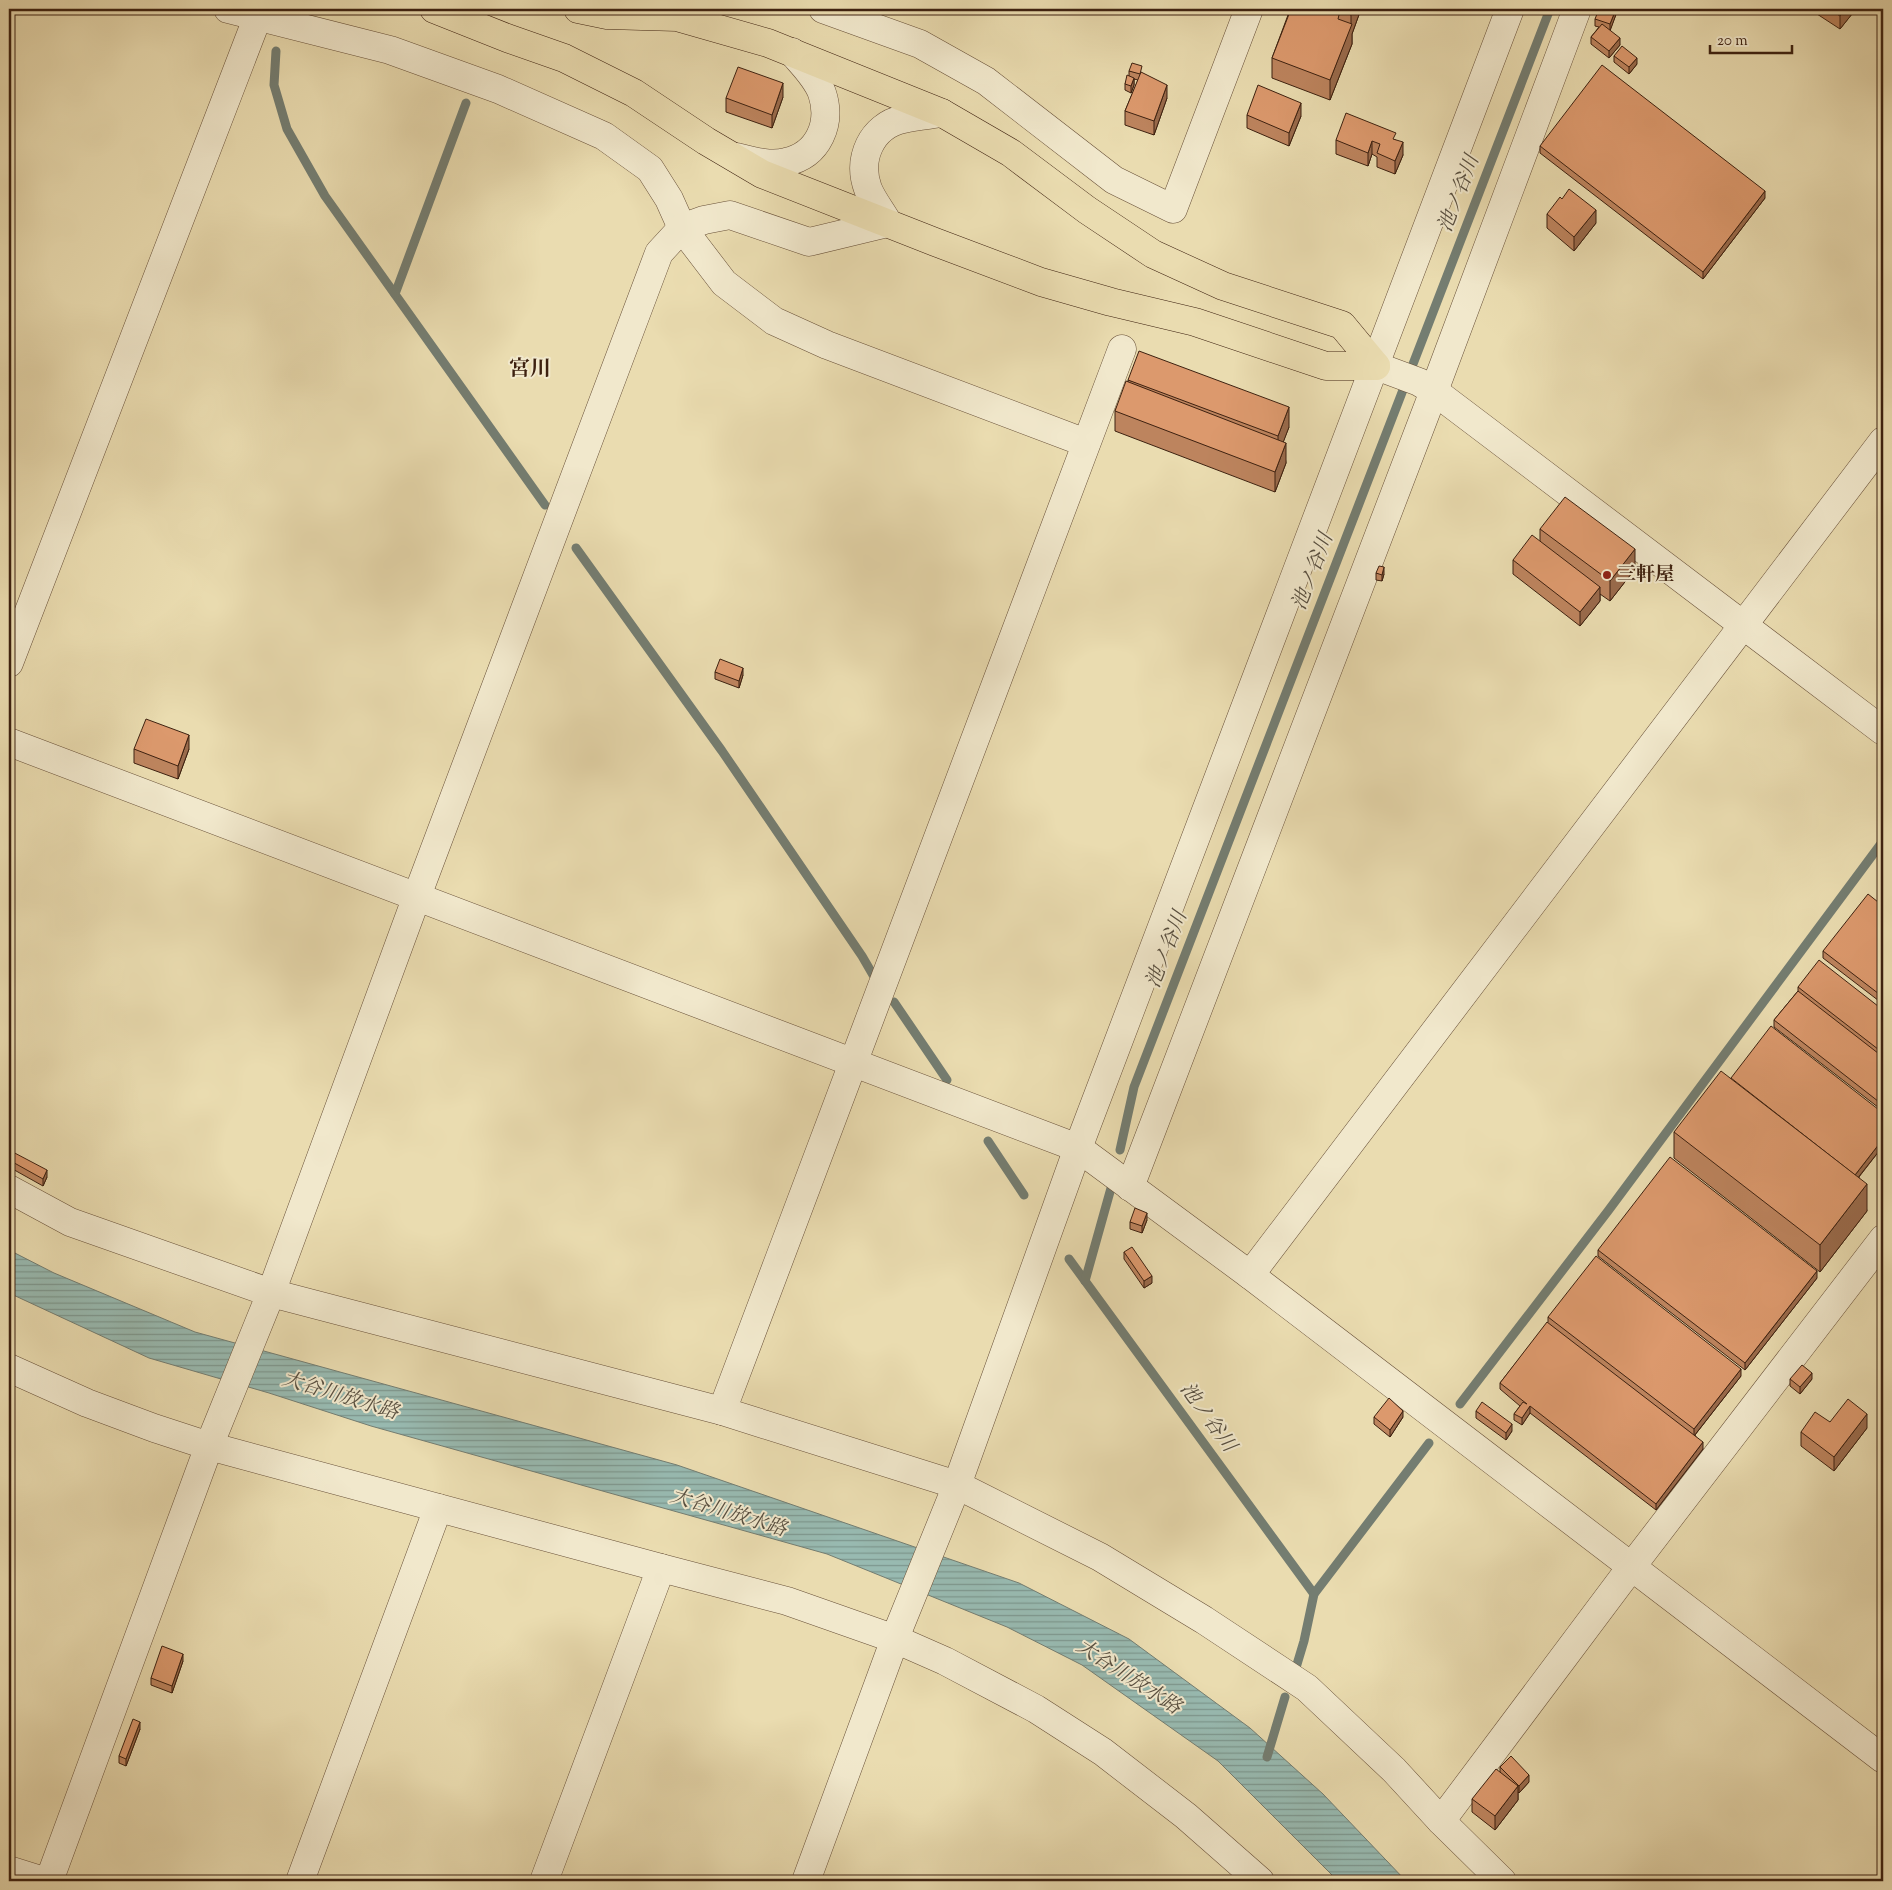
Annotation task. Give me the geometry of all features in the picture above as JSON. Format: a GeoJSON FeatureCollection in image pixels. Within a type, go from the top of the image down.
{"type":"FeatureCollection","features":[{"type":"Feature","properties":{"kind":"highway"},"geometry":{"type":"LineString","coordinates":[[434,9],[564,58],[626,88],[730,156],[762,174],[1041,282],[1111,302],[1195,322],[1326,366],[1384,369]]}},
{"type":"Feature","properties":{"kind":"highway"},"geometry":{"type":"LineString","coordinates":[[578,9],[607,15],[677,17],[768,43],[942,113],[1010,153],[1087,210],[1153,254],[1223,286],[1342,325],[1384,369]]}},
{"type":"Feature","properties":{"kind":"street"},"geometry":{"type":"LineString","coordinates":[[228,9],[390,50],[498,89],[604,136],[650,169],[669,199],[682,228],[724,283],[774,322],[1086,443]]}},
{"type":"Feature","properties":{"kind":"street"},"geometry":{"type":"LineString","coordinates":[[823,9],[920,44],[986,81],[1114,180],[1173,209],[1250,9]]}},
{"type":"Feature","properties":{"kind":"street"},"geometry":{"type":"LineString","coordinates":[[806,1881],[897,1634],[957,1485],[1078,1148],[1384,369],[1510,9]]}},
{"type":"Feature","properties":{"kind":"street"},"geometry":{"type":"LineString","coordinates":[[1130,1187],[1426,387],[1577,9]]}},
{"type":"Feature","properties":{"kind":"street"},"geometry":{"type":"LineString","coordinates":[[9,663],[258,16]]}},
{"type":"Feature","properties":{"kind":"street"},"geometry":{"type":"LineString","coordinates":[[730,156],[764,164],[787,162],[809,152],[823,134],[826,110],[821,91],[811,75],[792,52]]}},
{"type":"Feature","properties":{"kind":"street"},"geometry":{"type":"LineString","coordinates":[[49,1881],[209,1446],[271,1293],[417,896],[659,253],[682,228],[704,220],[730,216],[810,242],[888,223],[868,189],[864,167],[868,146],[881,130],[902,119],[942,113]]}},
{"type":"Feature","properties":{"kind":"street"},"geometry":{"type":"LineString","coordinates":[[722,1411],[1122,349]]}},
{"type":"Feature","properties":{"kind":"street"},"geometry":{"type":"LineString","coordinates":[[1384,369],[1426,387],[1883,731]]}},
{"type":"Feature","properties":{"kind":"street"},"geometry":{"type":"LineString","coordinates":[[1250,1275],[1883,441]]}},
{"type":"Feature","properties":{"kind":"street"},"geometry":{"type":"LineString","coordinates":[[9,742],[1078,1148],[1250,1275],[1883,1760]]}},
{"type":"Feature","properties":{"kind":"street"},"geometry":{"type":"LineString","coordinates":[[9,1189],[70,1222],[271,1293],[722,1411],[957,1485],[1100,1557],[1204,1620],[1307,1688],[1394,1770],[1441,1821],[1502,1881]]}},
{"type":"Feature","properties":{"kind":"street"},"geometry":{"type":"LineString","coordinates":[[1441,1821],[1632,1566],[1883,1239]]}},
{"type":"Feature","properties":{"kind":"street"},"geometry":{"type":"LineString","coordinates":[[9,1368],[87,1403],[209,1446],[787,1601],[897,1634],[1036,1709],[1103,1752],[1186,1816],[1260,1881]]}},
{"type":"Feature","properties":{"kind":"street"},"geometry":{"type":"LineString","coordinates":[[300,1881],[438,1508]]}},
{"type":"Feature","properties":{"kind":"street"},"geometry":{"type":"LineString","coordinates":[[544,1881],[661,1568]]}},
{"type":"Feature","properties":{"kind":"street"},"geometry":{"type":"LineString","coordinates":[[9,1870],[44,1881]]}},
{"type":"Feature","properties":{"kind":"water","name":"大谷川放水路"},"geometry":{"type":"Polygon","coordinates":[[[9,1250],[54,1273],[195,1332],[677,1465],[1019,1583],[1129,1639],[1250,1728],[1323,1794],[1406,1881],[1338,1881],[1218,1761],[1082,1665],[1007,1627],[827,1554],[371,1426],[269,1393],[149,1358],[9,1293],[9,1250]]]}},
{"type":"Feature","properties":{"kind":"building"},"geometry":{"type":"Polygon","coordinates":[[[1291,9],[1353,9],[1351,15],[1340,11],[1338,19],[1352,24],[1330,80],[1272,58],[1291,9]]]}},
{"type":"Feature","properties":{"kind":"building"},"geometry":{"type":"Polygon","coordinates":[[[1599,9],[1616,9],[1610,24],[1595,19],[1599,9]]]}},
{"type":"Feature","properties":{"kind":"building"},"geometry":{"type":"Polygon","coordinates":[[[1829,9],[1846,9],[1840,16],[1829,9]]]}},
{"type":"Feature","properties":{"kind":"building"},"geometry":{"type":"Polygon","coordinates":[[[1602,24],[1620,38],[1609,51],[1591,37],[1602,24]]]}},
{"type":"Feature","properties":{"kind":"building"},"geometry":{"type":"Polygon","coordinates":[[[1622,46],[1637,58],[1629,67],[1614,56],[1622,46]]]}},
{"type":"Feature","properties":{"kind":"building"},"geometry":{"type":"Polygon","coordinates":[[[1132,63],[1142,66],[1140,74],[1129,71],[1132,63]]]}},
{"type":"Feature","properties":{"kind":"building"},"geometry":{"type":"Polygon","coordinates":[[[1602,65],[1765,191],[1703,272],[1540,146],[1602,65]]]}},
{"type":"Feature","properties":{"kind":"building"},"geometry":{"type":"Polygon","coordinates":[[[738,67],[783,83],[772,115],[726,98],[738,67]]]}},
{"type":"Feature","properties":{"kind":"building"},"geometry":{"type":"Polygon","coordinates":[[[1141,72],[1167,85],[1154,121],[1125,111],[1141,72]]]}},
{"type":"Feature","properties":{"kind":"building"},"geometry":{"type":"Polygon","coordinates":[[[1127,75],[1134,78],[1131,86],[1125,84],[1127,75]]]}},
{"type":"Feature","properties":{"kind":"building"},"geometry":{"type":"Polygon","coordinates":[[[1258,85],[1301,103],[1289,133],[1247,115],[1258,85]]]}},
{"type":"Feature","properties":{"kind":"building"},"geometry":{"type":"Polygon","coordinates":[[[1346,113],[1396,133],[1393,139],[1403,142],[1395,161],[1377,153],[1380,144],[1372,141],[1368,153],[1336,140],[1346,113]]]}},
{"type":"Feature","properties":{"kind":"building"},"geometry":{"type":"Polygon","coordinates":[[[1569,189],[1596,210],[1574,237],[1547,214],[1569,189]]]}},
{"type":"Feature","properties":{"kind":"building"},"geometry":{"type":"Polygon","coordinates":[[[1139,351],[1289,407],[1278,436],[1128,380],[1139,351]]]}},
{"type":"Feature","properties":{"kind":"building"},"geometry":{"type":"Polygon","coordinates":[[[1126,381],[1286,443],[1275,472],[1115,411],[1126,381]]]}},
{"type":"Feature","properties":{"kind":"building"},"geometry":{"type":"Polygon","coordinates":[[[1565,497],[1635,549],[1610,581],[1540,529],[1565,497]]]}},
{"type":"Feature","properties":{"kind":"building"},"geometry":{"type":"Polygon","coordinates":[[[1532,535],[1600,587],[1580,612],[1513,560],[1532,535]]]}},
{"type":"Feature","properties":{"kind":"building"},"geometry":{"type":"Polygon","coordinates":[[[1379,566],[1384,567],[1382,575],[1376,573],[1379,566]]]}},
{"type":"Feature","properties":{"kind":"building"},"geometry":{"type":"Polygon","coordinates":[[[720,659],[743,668],[739,681],[715,672],[720,659]]]}},
{"type":"Feature","properties":{"kind":"building"},"geometry":{"type":"Polygon","coordinates":[[[146,719],[189,735],[178,766],[134,749],[146,719]]]}},
{"type":"Feature","properties":{"kind":"building"},"geometry":{"type":"Polygon","coordinates":[[[1868,894],[1883,906],[1883,997],[1823,951],[1868,894]]]}},
{"type":"Feature","properties":{"kind":"building"},"geometry":{"type":"Polygon","coordinates":[[[1819,960],[1883,1010],[1883,1053],[1798,987],[1819,960]]]}},
{"type":"Feature","properties":{"kind":"building"},"geometry":{"type":"Polygon","coordinates":[[[1798,991],[1883,1057],[1883,1105],[1774,1020],[1798,991]]]}},
{"type":"Feature","properties":{"kind":"building"},"geometry":{"type":"Polygon","coordinates":[[[1771,1026],[1883,1113],[1883,1139],[1855,1175],[1731,1078],[1771,1026]]]}},
{"type":"Feature","properties":{"kind":"building"},"geometry":{"type":"Polygon","coordinates":[[[1721,1071],[1867,1184],[1820,1245],[1674,1132],[1721,1071]]]}},
{"type":"Feature","properties":{"kind":"building"},"geometry":{"type":"Polygon","coordinates":[[[9,1150],[47,1170],[43,1179],[9,1160],[9,1150]]]}},
{"type":"Feature","properties":{"kind":"building"},"geometry":{"type":"Polygon","coordinates":[[[1670,1157],[1817,1271],[1745,1363],[1598,1250],[1670,1157]]]}},
{"type":"Feature","properties":{"kind":"building"},"geometry":{"type":"Polygon","coordinates":[[[1135,1208],[1147,1213],[1142,1226],[1130,1222],[1135,1208]]]}},
{"type":"Feature","properties":{"kind":"building"},"geometry":{"type":"Polygon","coordinates":[[[1132,1247],[1152,1276],[1144,1281],[1124,1252],[1132,1247]]]}},
{"type":"Feature","properties":{"kind":"building"},"geometry":{"type":"Polygon","coordinates":[[[1596,1256],[1741,1369],[1694,1429],[1548,1317],[1596,1256]]]}},
{"type":"Feature","properties":{"kind":"building"},"geometry":{"type":"Polygon","coordinates":[[[1547,1322],[1703,1442],[1656,1504],[1530,1406],[1522,1418],[1514,1414],[1523,1402],[1527,1404],[1500,1383],[1547,1322]]]}},
{"type":"Feature","properties":{"kind":"building"},"geometry":{"type":"Polygon","coordinates":[[[1802,1365],[1812,1373],[1800,1387],[1790,1379],[1802,1365]]]}},
{"type":"Feature","properties":{"kind":"building"},"geometry":{"type":"Polygon","coordinates":[[[1389,1398],[1403,1411],[1390,1430],[1374,1417],[1389,1398]]]}},
{"type":"Feature","properties":{"kind":"building"},"geometry":{"type":"Polygon","coordinates":[[[1848,1399],[1867,1414],[1834,1457],[1801,1432],[1815,1412],[1830,1422],[1848,1399]]]}},
{"type":"Feature","properties":{"kind":"building"},"geometry":{"type":"Polygon","coordinates":[[[1482,1402],[1512,1424],[1506,1433],[1476,1411],[1482,1402]]]}},
{"type":"Feature","properties":{"kind":"building"},"geometry":{"type":"Polygon","coordinates":[[[162,1646],[183,1654],[172,1686],[151,1678],[162,1646]]]}},
{"type":"Feature","properties":{"kind":"building"},"geometry":{"type":"Polygon","coordinates":[[[133,1719],[140,1722],[126,1759],[119,1756],[133,1719]]]}},
{"type":"Feature","properties":{"kind":"building"},"geometry":{"type":"Polygon","coordinates":[[[1511,1756],[1529,1775],[1519,1786],[1500,1767],[1511,1756]]]}},
{"type":"Feature","properties":{"kind":"building"},"geometry":{"type":"Polygon","coordinates":[[[1496,1769],[1518,1786],[1495,1816],[1472,1799],[1496,1769]]]}},
{"type":"Feature","properties":{"kind":"waterway","name":"池ノ谷川"},"geometry":{"type":"LineString","coordinates":[[1120,1150],[1134,1087],[1550,9]]}},
{"type":"Feature","properties":{"kind":"waterway"},"geometry":{"type":"LineString","coordinates":[[276,51],[274,85],[287,129],[325,196],[545,505]]}},
{"type":"Feature","properties":{"kind":"waterway"},"geometry":{"type":"LineString","coordinates":[[395,294],[466,103]]}},
{"type":"Feature","properties":{"kind":"waterway"},"geometry":{"type":"LineString","coordinates":[[576,548],[722,751],[873,975]]}},
{"type":"Feature","properties":{"kind":"waterway"},"geometry":{"type":"LineString","coordinates":[[1460,1404],[1608,1211],[1883,841]]}},
{"type":"Feature","properties":{"kind":"waterway"},"geometry":{"type":"LineString","coordinates":[[894,1002],[947,1080]]}},
{"type":"Feature","properties":{"kind":"waterway"},"geometry":{"type":"LineString","coordinates":[[988,1141],[1024,1195]]}},
{"type":"Feature","properties":{"kind":"waterway","name":"池ノ谷川"},"geometry":{"type":"LineString","coordinates":[[1085,1281],[1113,1181]]}},
{"type":"Feature","properties":{"kind":"waterway","name":"池ノ谷川"},"geometry":{"type":"LineString","coordinates":[[1069,1259],[1314,1594]]}},
{"type":"Feature","properties":{"kind":"waterway"},"geometry":{"type":"LineString","coordinates":[[1295,1671],[1304,1641],[1314,1594],[1429,1443]]}},
{"type":"Feature","properties":{"kind":"waterway","name":"池ノ谷川"},"geometry":{"type":"LineString","coordinates":[[1267,1757],[1285,1697]]}},
{"type":"Feature","properties":{"kind":"place","name":"三軒屋"},"geometry":{"type":"Point","coordinates":[1607,575]}},
{"type":"Feature","properties":{"kind":"district","name":"宮川"},"geometry":{"type":"Point","coordinates":[530,370]}}]}
